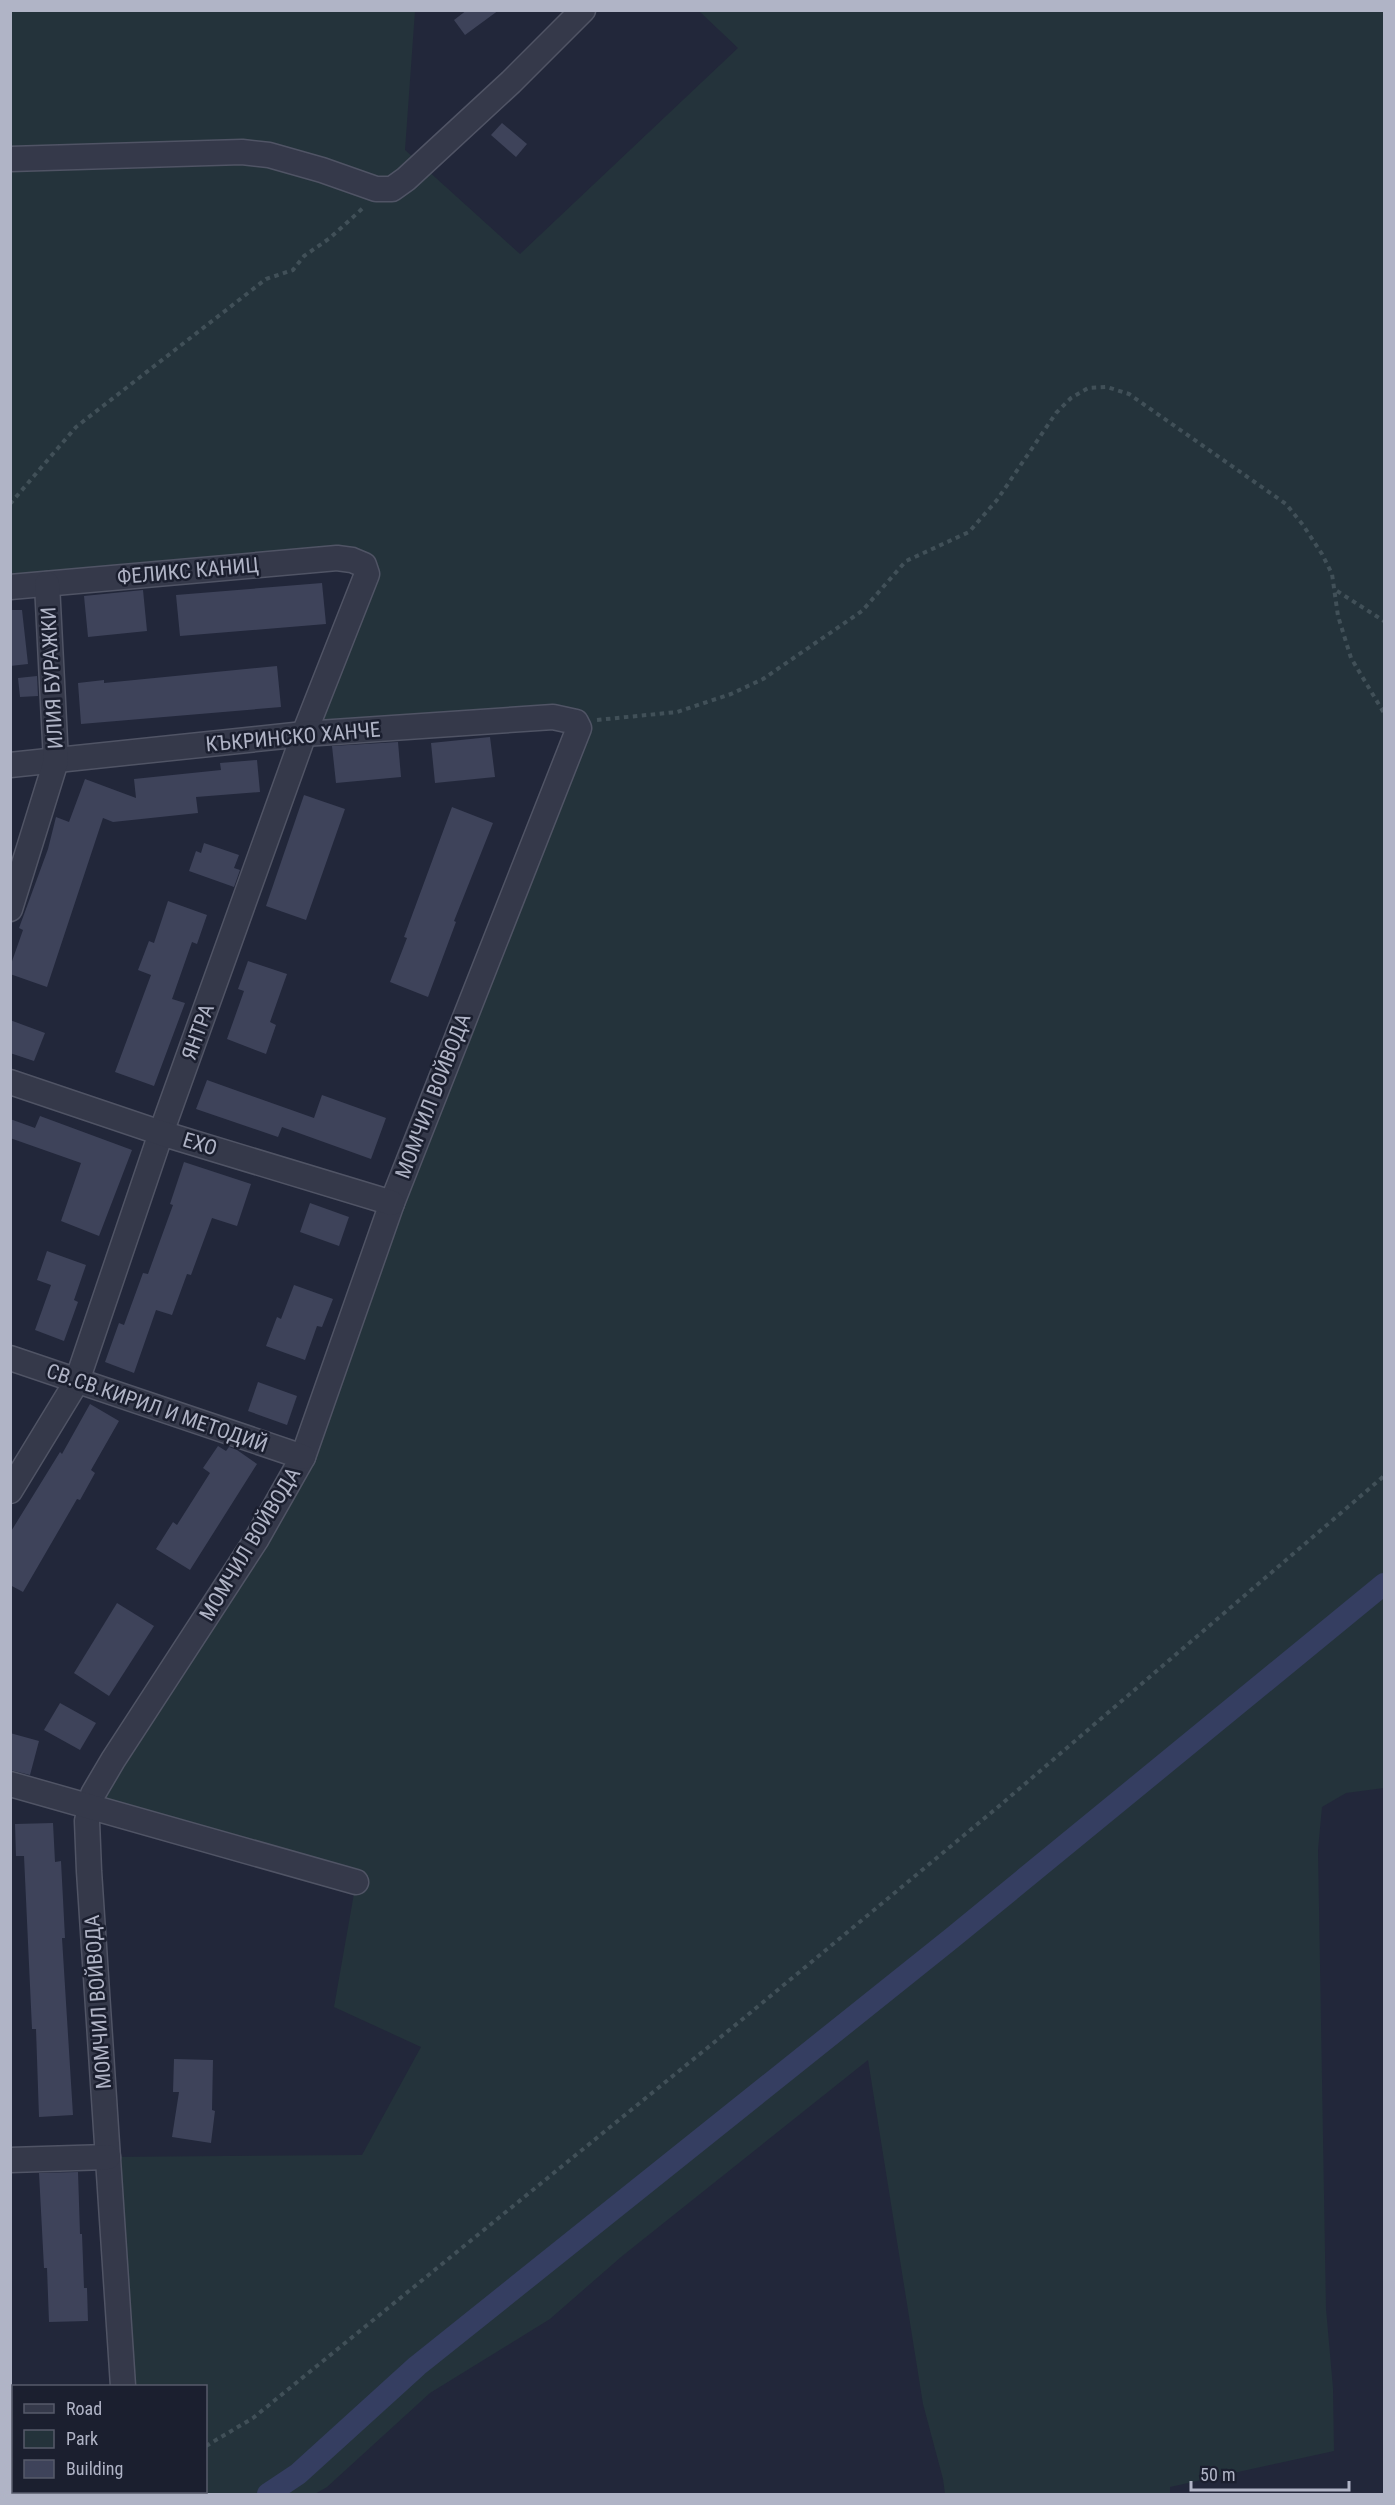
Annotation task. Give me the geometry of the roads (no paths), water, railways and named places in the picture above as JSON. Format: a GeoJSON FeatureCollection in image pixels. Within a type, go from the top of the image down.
{"type":"FeatureCollection","features":[{"type":"Feature","properties":{"kind":"street"},"geometry":{"type":"LineString","coordinates":[[10,159],[242,152],[269,155],[376,189],[392,189],[406,179],[511,82],[582,10]]}},
{"type":"Feature","properties":{"kind":"street","name":"ФЕЛИКС КАНИЦ"},"geometry":{"type":"LineString","coordinates":[[10,587],[337,558],[352,560],[364,565]]}},
{"type":"Feature","properties":{"kind":"street","name":"ЯНТРА"},"geometry":{"type":"LineString","coordinates":[[10,1491],[77,1381],[161,1132],[304,734],[364,587],[367,574],[364,565]]}},
{"type":"Feature","properties":{"kind":"street","name":"ИЛИЯ БУРАЖКИ"},"geometry":{"type":"LineString","coordinates":[[10,909],[56,761],[47,584]]}},
{"type":"Feature","properties":{"kind":"street","name":"КЪКРИНСКО ХАНЧЕ"},"geometry":{"type":"LineString","coordinates":[[10,765],[304,734],[553,717],[576,722]]}},
{"type":"Feature","properties":{"kind":"street","name":"МОМЧИЛ ВОЙВОДА"},"geometry":{"type":"LineString","coordinates":[[123,2385],[89,1870],[87,1821],[89,1806],[113,1760],[256,1540],[303,1457],[392,1203],[576,738],[579,728],[576,722]]}},
{"type":"Feature","properties":{"kind":"street","name":"ЕХО"},"geometry":{"type":"LineString","coordinates":[[10,1082],[161,1132],[392,1203]]}},
{"type":"Feature","properties":{"kind":"street","name":"СВ.СВ.КИРИЛ И МЕТОДИЙ"},"geometry":{"type":"LineString","coordinates":[[10,1358],[303,1457]]}},
{"type":"Feature","properties":{"kind":"street"},"geometry":{"type":"LineString","coordinates":[[10,1784],[356,1882]]}},
{"type":"Feature","properties":{"kind":"street"},"geometry":{"type":"LineString","coordinates":[[10,2160],[108,2157]]}},
{"type":"Feature","properties":{"kind":"waterway"},"geometry":{"type":"LineString","coordinates":[[268,2494],[298,2474],[417,2366],[952,1938],[1384,1584]]}}]}
